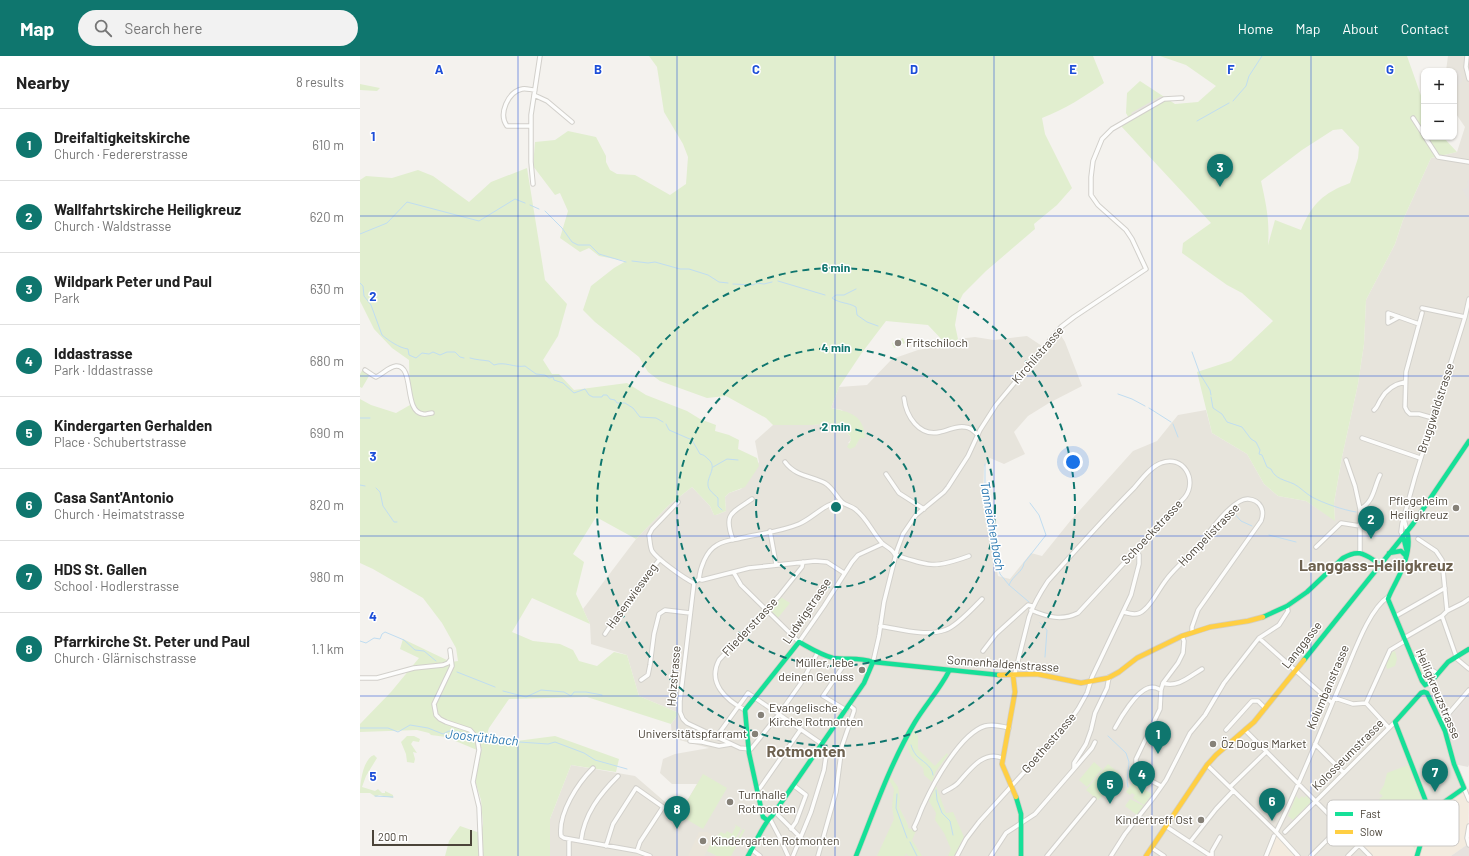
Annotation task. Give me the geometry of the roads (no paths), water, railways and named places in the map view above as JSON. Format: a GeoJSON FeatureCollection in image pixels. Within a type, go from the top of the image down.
{"type":"FeatureCollection","features":[{"type":"Feature","properties":{"kind":"street"},"geometry":{"type":"LineString","coordinates":[[533,184],[531,126],[540,56]]}},
{"type":"Feature","properties":{"kind":"street"},"geometry":{"type":"LineString","coordinates":[[1467,56],[1466,67],[1469,79]]}},
{"type":"Feature","properties":{"kind":"street"},"geometry":{"type":"LineString","coordinates":[[531,126],[507,126],[505,123],[504,114],[509,99],[515,92],[525,88],[535,90]]}},
{"type":"Feature","properties":{"kind":"street"},"geometry":{"type":"LineString","coordinates":[[534,95],[547,101],[572,122]]}},
{"type":"Feature","properties":{"kind":"street","name":"Kirchlistrasse"},"geometry":{"type":"LineString","coordinates":[[874,662],[884,602],[895,555],[907,527],[916,515],[943,493],[968,456],[978,435],[996,405],[1061,327],[1079,313],[1146,269],[1132,239],[1126,230],[1098,205],[1091,195],[1093,160],[1102,139],[1112,129],[1164,99],[1182,98]]}},
{"type":"Feature","properties":{"kind":"street"},"geometry":{"type":"LineString","coordinates":[[1413,118],[1421,130]]}},
{"type":"Feature","properties":{"kind":"street"},"geometry":{"type":"LineString","coordinates":[[1427,140],[1438,157],[1469,162]]}},
{"type":"Feature","properties":{"kind":"street","name":"Bruggwaldstrasse"},"geometry":{"type":"LineString","coordinates":[[1403,536],[1401,529],[1420,458],[1465,317],[1469,299]]}},
{"type":"Feature","properties":{"kind":"street"},"geometry":{"type":"LineString","coordinates":[[1422,308],[1465,317]]}},
{"type":"Feature","properties":{"kind":"street"},"geometry":{"type":"LineString","coordinates":[[1422,313],[1404,382],[1405,404],[1407,411],[1410,414],[1420,414],[1433,418]]}},
{"type":"Feature","properties":{"kind":"street"},"geometry":{"type":"LineString","coordinates":[[1399,317],[1419,324]]}},
{"type":"Feature","properties":{"kind":"street"},"geometry":{"type":"LineString","coordinates":[[365,370],[376,377],[391,368],[396,366],[400,367],[407,375],[410,397],[414,409],[422,414],[432,413]]}},
{"type":"Feature","properties":{"kind":"street"},"geometry":{"type":"LineString","coordinates":[[1374,410],[1377,408],[1381,398],[1388,390],[1399,383],[1404,382]]}},
{"type":"Feature","properties":{"kind":"street"},"geometry":{"type":"LineString","coordinates":[[904,398],[912,421],[918,428],[935,433],[963,426],[969,428],[978,435]]}},
{"type":"Feature","properties":{"kind":"street"},"geometry":{"type":"LineString","coordinates":[[1362,438],[1420,458]]}},
{"type":"Feature","properties":{"kind":"street","name":"Langgasse"},"geometry":{"type":"LineString","coordinates":[[1146,856],[1167,827],[1199,775],[1216,755],[1254,722],[1407,532],[1469,441]]}},
{"type":"Feature","properties":{"kind":"street"},"geometry":{"type":"LineString","coordinates":[[1346,460],[1356,486],[1360,509],[1360,552],[1380,564]]}},
{"type":"Feature","properties":{"kind":"street","name":"Schoeckstrasse"},"geometry":{"type":"LineString","coordinates":[[1167,461],[1182,465],[1190,476],[1189,492],[1136,550],[1078,613],[1068,617],[1053,618],[1032,608],[1038,595],[1048,581],[1119,502],[1154,467],[1167,461]]}},
{"type":"Feature","properties":{"kind":"street"},"geometry":{"type":"LineString","coordinates":[[785,462],[789,468],[796,472],[830,486],[842,502],[855,508],[882,544],[894,552],[895,555],[917,562],[937,565],[950,563],[969,556]]}},
{"type":"Feature","properties":{"kind":"street"},"geometry":{"type":"LineString","coordinates":[[886,474],[899,493],[924,509]]}},
{"type":"Feature","properties":{"kind":"street"},"geometry":{"type":"LineString","coordinates":[[1360,509],[1371,499],[1380,474]]}},
{"type":"Feature","properties":{"kind":"street"},"geometry":{"type":"LineString","coordinates":[[733,540],[728,526],[729,517],[752,499]]}},
{"type":"Feature","properties":{"kind":"street","name":"Hompelistrasse"},"geometry":{"type":"LineString","coordinates":[[1124,612],[1135,614],[1144,610],[1167,578],[1196,549],[1223,516],[1238,502],[1246,499],[1253,500],[1260,505],[1262,509],[1263,514],[1261,522],[1198,610],[1192,624],[1192,632]]}},
{"type":"Feature","properties":{"kind":"street"},"geometry":{"type":"LineString","coordinates":[[678,502],[652,529],[649,535],[652,551],[660,559],[694,583],[699,579],[708,553],[716,545],[800,523],[831,503],[842,502]]}},
{"type":"Feature","properties":{"kind":"street","name":"Bruggwaldstrasse"},"geometry":{"type":"LineString","coordinates":[[1404,518],[1407,532]]}},
{"type":"Feature","properties":{"kind":"street"},"geometry":{"type":"LineString","coordinates":[[1316,548],[1341,522],[1360,526]]}},
{"type":"Feature","properties":{"kind":"street"},"geometry":{"type":"LineString","coordinates":[[770,531],[776,564]]}},
{"type":"Feature","properties":{"kind":"street","name":"Kolumbanstrasse"},"geometry":{"type":"LineString","coordinates":[[1266,856],[1364,629],[1380,604],[1388,597],[1401,573],[1409,541],[1407,532]]}},
{"type":"Feature","properties":{"kind":"street"},"geometry":{"type":"LineString","coordinates":[[1403,536],[1406,554]]}},
{"type":"Feature","properties":{"kind":"street"},"geometry":{"type":"LineString","coordinates":[[1418,539],[1436,551],[1441,558],[1443,563],[1448,611]]}},
{"type":"Feature","properties":{"kind":"street","name":"Ludwigstrasse"},"geometry":{"type":"LineString","coordinates":[[745,710],[799,642],[824,606],[844,573],[858,556],[882,544]]}},
{"type":"Feature","properties":{"kind":"street","name":"Goethestrasse"},"geometry":{"type":"LineString","coordinates":[[957,856],[972,830],[1066,726],[1081,704],[1131,595],[1139,564],[1139,555],[1136,550]]}},
{"type":"Feature","properties":{"kind":"street"},"geometry":{"type":"LineString","coordinates":[[1389,553],[1401,551],[1406,554]]}},
{"type":"Feature","properties":{"kind":"street","name":"Sonnenhaldenstrasse"},"geometry":{"type":"LineString","coordinates":[[799,642],[818,652],[835,658],[862,659],[874,662],[996,676],[1038,674],[1076,682],[1091,681],[1109,677],[1137,658],[1192,632],[1210,627],[1261,618],[1287,606],[1307,592],[1343,558],[1350,554],[1360,552]]}},
{"type":"Feature","properties":{"kind":"street","name":"Hasenwiesweg"},"geometry":{"type":"LineString","coordinates":[[605,634],[660,559]]}},
{"type":"Feature","properties":{"kind":"street"},"geometry":{"type":"LineString","coordinates":[[699,579],[702,580],[734,573],[749,568],[815,561],[827,562],[844,573]]}},
{"type":"Feature","properties":{"kind":"street","name":"Fliederstrasse"},"geometry":{"type":"LineString","coordinates":[[745,710],[724,694],[718,686],[715,676],[715,668],[719,660],[802,567],[803,562]]}},
{"type":"Feature","properties":{"kind":"street"},"geometry":{"type":"LineString","coordinates":[[734,573],[741,585],[799,642]]}},
{"type":"Feature","properties":{"kind":"street","name":"Holzstrasse"},"geometry":{"type":"LineString","coordinates":[[694,583],[681,685],[680,712],[683,719],[687,723],[732,744],[744,749],[749,749]]}},
{"type":"Feature","properties":{"kind":"street"},"geometry":{"type":"LineString","coordinates":[[1396,616],[1445,588]]}},
{"type":"Feature","properties":{"kind":"street","name":"Heiligkreuzstrasse"},"geometry":{"type":"LineString","coordinates":[[1388,597],[1422,682],[1425,685],[1424,692],[1427,694],[1446,734],[1454,764],[1469,800]]}},
{"type":"Feature","properties":{"kind":"street"},"geometry":{"type":"LineString","coordinates":[[880,626],[923,633],[946,630],[970,611],[982,599]]}},
{"type":"Feature","properties":{"kind":"street"},"geometry":{"type":"LineString","coordinates":[[1366,703],[1390,650],[1448,611],[1469,599]]}},
{"type":"Feature","properties":{"kind":"street"},"geometry":{"type":"LineString","coordinates":[[983,651],[996,634],[1028,605],[1032,608],[1015,673],[1013,675],[1015,692],[1002,758],[1003,767],[1020,808],[1022,823],[1021,856]]}},
{"type":"Feature","properties":{"kind":"street"},"geometry":{"type":"LineString","coordinates":[[1111,856],[1125,834],[1166,780],[1190,733],[1205,715],[1224,683],[1259,638],[1282,621],[1288,611],[1287,606]]}},
{"type":"Feature","properties":{"kind":"street"},"geometry":{"type":"LineString","coordinates":[[642,680],[648,675],[654,634],[659,614],[665,610],[690,613]]}},
{"type":"Feature","properties":{"kind":"street"},"geometry":{"type":"LineString","coordinates":[[1442,616],[1458,660],[1469,669]]}},
{"type":"Feature","properties":{"kind":"street"},"geometry":{"type":"LineString","coordinates":[[1161,786],[1140,775],[1136,768],[1136,759],[1160,709],[1163,683],[1178,663],[1183,653],[1184,641],[1182,636]]}},
{"type":"Feature","properties":{"kind":"street"},"geometry":{"type":"LineString","coordinates":[[1259,638],[1332,702]]}},
{"type":"Feature","properties":{"kind":"street"},"geometry":{"type":"LineString","coordinates":[[1425,685],[1430,683],[1448,662],[1469,649]]}},
{"type":"Feature","properties":{"kind":"street"},"geometry":{"type":"LineString","coordinates":[[450,650],[452,666],[434,704],[436,715],[446,722],[470,730],[475,735],[480,750],[473,782],[479,807],[481,856]]}},
{"type":"Feature","properties":{"kind":"street"},"geometry":{"type":"LineString","coordinates":[[749,749],[752,748],[779,714],[801,683],[818,652]]}},
{"type":"Feature","properties":{"kind":"street"},"geometry":{"type":"LineString","coordinates":[[1412,657],[1438,674]]}},
{"type":"Feature","properties":{"kind":"street"},"geometry":{"type":"LineString","coordinates":[[360,678],[377,678],[414,668],[443,665],[448,663],[452,658]]}},
{"type":"Feature","properties":{"kind":"street"},"geometry":{"type":"LineString","coordinates":[[818,856],[836,792],[842,746],[854,711],[854,709],[823,696],[848,659]]}},
{"type":"Feature","properties":{"kind":"street"},"geometry":{"type":"LineString","coordinates":[[748,856],[768,819],[775,812],[848,707],[864,683],[874,662]]}},
{"type":"Feature","properties":{"kind":"street"},"geometry":{"type":"LineString","coordinates":[[1163,683],[1169,684],[1180,682],[1202,669]]}},
{"type":"Feature","properties":{"kind":"street"},"geometry":{"type":"LineString","coordinates":[[856,856],[890,770],[915,722],[949,671]]}},
{"type":"Feature","properties":{"kind":"street"},"geometry":{"type":"LineString","coordinates":[[1074,769],[1074,763],[1086,744],[1096,713],[1107,688],[1109,677]]}},
{"type":"Feature","properties":{"kind":"street"},"geometry":{"type":"LineString","coordinates":[[1115,728],[1126,710],[1144,690],[1152,687],[1161,690]]}},
{"type":"Feature","properties":{"kind":"street"},"geometry":{"type":"LineString","coordinates":[[1440,721],[1444,719],[1469,690]]}},
{"type":"Feature","properties":{"kind":"street","name":"Kolosseumstrasse"},"geometry":{"type":"LineString","coordinates":[[1285,832],[1395,722],[1421,693],[1424,692]]}},
{"type":"Feature","properties":{"kind":"street"},"geometry":{"type":"LineString","coordinates":[[716,736],[748,693],[801,729],[824,748],[826,756],[824,770],[811,812],[792,856],[787,855],[773,823],[763,816],[749,749],[745,710]]}},
{"type":"Feature","properties":{"kind":"street"},"geometry":{"type":"LineString","coordinates":[[1334,698],[1353,704],[1366,703]]}},
{"type":"Feature","properties":{"kind":"street"},"geometry":{"type":"LineString","coordinates":[[1226,730],[1252,702],[1258,701],[1265,708]]}},
{"type":"Feature","properties":{"kind":"street"},"geometry":{"type":"LineString","coordinates":[[1366,703],[1389,728]]}},
{"type":"Feature","properties":{"kind":"street"},"geometry":{"type":"LineString","coordinates":[[1395,722],[1425,800]]}},
{"type":"Feature","properties":{"kind":"street"},"geometry":{"type":"LineString","coordinates":[[915,829],[914,827],[938,777],[952,755],[976,730],[986,726],[998,725],[1009,728]]}},
{"type":"Feature","properties":{"kind":"street"},"geometry":{"type":"LineString","coordinates":[[757,790],[760,788],[801,729]]}},
{"type":"Feature","properties":{"kind":"street"},"geometry":{"type":"LineString","coordinates":[[1245,730],[1327,812]]}},
{"type":"Feature","properties":{"kind":"street"},"geometry":{"type":"LineString","coordinates":[[690,741],[719,746],[732,744]]}},
{"type":"Feature","properties":{"kind":"street"},"geometry":{"type":"LineString","coordinates":[[991,856],[1006,832],[1035,814],[1092,748],[1095,742]]}},
{"type":"Feature","properties":{"kind":"street"},"geometry":{"type":"LineString","coordinates":[[1315,744],[1344,773]]}},
{"type":"Feature","properties":{"kind":"street"},"geometry":{"type":"LineString","coordinates":[[1230,787],[1266,752]]}},
{"type":"Feature","properties":{"kind":"street"},"geometry":{"type":"LineString","coordinates":[[944,792],[957,784],[976,764],[994,756],[1002,758]]}},
{"type":"Feature","properties":{"kind":"street"},"geometry":{"type":"LineString","coordinates":[[1207,765],[1298,856]]}},
{"type":"Feature","properties":{"kind":"street"},"geometry":{"type":"LineString","coordinates":[[593,768],[581,780],[570,799],[560,831],[561,836],[569,839],[637,851],[650,856]]}},
{"type":"Feature","properties":{"kind":"street"},"geometry":{"type":"LineString","coordinates":[[581,841],[587,816],[601,793],[618,776]]}},
{"type":"Feature","properties":{"kind":"street"},"geometry":{"type":"LineString","coordinates":[[791,829],[796,822],[806,795],[793,785]]}},
{"type":"Feature","properties":{"kind":"street"},"geometry":{"type":"LineString","coordinates":[[606,846],[613,824],[636,788],[663,807],[640,842],[637,851]]}},
{"type":"Feature","properties":{"kind":"street"},"geometry":{"type":"LineString","coordinates":[[1447,800],[1464,788]]}},
{"type":"Feature","properties":{"kind":"street"},"geometry":{"type":"LineString","coordinates":[[1190,842],[1216,808],[1233,790]]}},
{"type":"Feature","properties":{"kind":"street"},"geometry":{"type":"LineString","coordinates":[[1047,856],[1094,799]]}},
{"type":"Feature","properties":{"kind":"street"},"geometry":{"type":"LineString","coordinates":[[775,812],[801,838]]}},
{"type":"Feature","properties":{"kind":"street"},"geometry":{"type":"LineString","coordinates":[[1469,826],[1466,838],[1469,845]]}},
{"type":"Feature","properties":{"kind":"street"},"geometry":{"type":"LineString","coordinates":[[1167,827],[1211,856],[1212,851],[1220,837]]}},
{"type":"Feature","properties":{"kind":"street"},"geometry":{"type":"LineString","coordinates":[[569,839],[569,856]]}},
{"type":"Feature","properties":{"kind":"street"},"geometry":{"type":"LineString","coordinates":[[1311,856],[1327,840]]}},
{"type":"Feature","properties":{"kind":"street"},"geometry":{"type":"LineString","coordinates":[[1348,856],[1358,846]]}},
{"type":"Feature","properties":{"kind":"street"},"geometry":{"type":"LineString","coordinates":[[1360,846],[1370,856]]}},
{"type":"Feature","properties":{"kind":"street"},"geometry":{"type":"LineString","coordinates":[[1417,856],[1420,846]]}},
{"type":"Feature","properties":{"kind":"street"},"geometry":{"type":"LineString","coordinates":[[1152,848],[1164,856]]}},
{"type":"Feature","properties":{"kind":"street"},"geometry":{"type":"LineString","coordinates":[[751,850],[760,856]]}},
{"type":"Feature","properties":{"kind":"waterway"},"geometry":{"type":"LineString","coordinates":[[1233,101],[1246,86],[1249,76],[1262,56]]}},
{"type":"Feature","properties":{"kind":"waterway"},"geometry":{"type":"LineString","coordinates":[[1197,121],[1229,103]]}},
{"type":"Feature","properties":{"kind":"waterway"},"geometry":{"type":"LineString","coordinates":[[360,234],[387,223],[407,202],[479,221],[515,199],[525,203]]}},
{"type":"Feature","properties":{"kind":"waterway"},"geometry":{"type":"LineString","coordinates":[[530,205],[539,209]]}},
{"type":"Feature","properties":{"kind":"waterway"},"geometry":{"type":"LineString","coordinates":[[545,211],[562,228],[572,242],[578,245],[590,245],[599,254],[626,262]]}},
{"type":"Feature","properties":{"kind":"waterway"},"geometry":{"type":"LineString","coordinates":[[632,261],[648,263],[655,262],[680,269],[689,269],[708,275],[719,282],[728,283]]}},
{"type":"Feature","properties":{"kind":"waterway"},"geometry":{"type":"LineString","coordinates":[[778,281],[825,295]]}},
{"type":"Feature","properties":{"kind":"waterway"},"geometry":{"type":"LineString","coordinates":[[733,284],[753,285],[757,283],[764,284],[772,282]]}},
{"type":"Feature","properties":{"kind":"waterway"},"geometry":{"type":"LineString","coordinates":[[360,283],[363,286],[364,296],[371,305],[382,335],[397,345],[408,349],[409,355],[416,358],[422,353],[429,354],[433,352],[440,355],[447,352],[455,352],[460,357],[464,358]]}},
{"type":"Feature","properties":{"kind":"waterway"},"geometry":{"type":"LineString","coordinates":[[856,289],[844,295],[836,295],[832,298],[856,307],[857,315],[867,322],[878,326]]}},
{"type":"Feature","properties":{"kind":"waterway"},"geometry":{"type":"LineString","coordinates":[[1192,352],[1200,374],[1210,390],[1211,395]]}},
{"type":"Feature","properties":{"kind":"waterway"},"geometry":{"type":"LineString","coordinates":[[470,358],[489,361],[494,365],[502,364],[525,366],[536,374],[545,375],[549,378],[553,377],[554,380],[563,383],[574,393],[585,389],[589,395],[593,397],[602,397],[603,395],[607,395],[610,399],[615,400],[617,403],[625,403],[633,408],[640,417],[656,418],[663,422]]}},
{"type":"Feature","properties":{"kind":"waterway"},"geometry":{"type":"LineString","coordinates":[[1118,394],[1145,406]]}},
{"type":"Feature","properties":{"kind":"waterway"},"geometry":{"type":"LineString","coordinates":[[1211,397],[1213,408],[1222,414],[1227,422],[1242,427],[1251,439],[1256,442],[1260,450],[1259,454],[1262,455],[1267,467],[1271,469],[1275,475],[1296,485],[1309,495],[1327,504],[1356,512]]}},
{"type":"Feature","properties":{"kind":"waterway"},"geometry":{"type":"LineString","coordinates":[[1149,408],[1171,422]]}},
{"type":"Feature","properties":{"kind":"waterway"},"geometry":{"type":"LineString","coordinates":[[360,418],[370,418]]}},
{"type":"Feature","properties":{"kind":"waterway"},"geometry":{"type":"LineString","coordinates":[[666,424],[669,430],[692,440],[700,454],[705,456],[711,462],[712,468],[708,487],[718,498],[718,506],[722,510]]}},
{"type":"Feature","properties":{"kind":"waterway"},"geometry":{"type":"LineString","coordinates":[[1173,424],[1178,437]]}},
{"type":"Feature","properties":{"kind":"waterway"},"geometry":{"type":"LineString","coordinates":[[713,467],[727,459],[738,460]]}},
{"type":"Feature","properties":{"kind":"waterway","name":"Tanneichenbach"},"geometry":{"type":"LineString","coordinates":[[985,464],[985,493],[997,541],[997,561],[1000,574],[1009,585],[1029,602]]}},
{"type":"Feature","properties":{"kind":"waterway"},"geometry":{"type":"LineString","coordinates":[[360,485],[365,486]]}},
{"type":"Feature","properties":{"kind":"waterway"},"geometry":{"type":"LineString","coordinates":[[376,488],[380,492],[383,506],[394,522],[397,522]]}},
{"type":"Feature","properties":{"kind":"waterway","name":"Tanneichenbach"},"geometry":{"type":"LineString","coordinates":[[1009,585],[1046,535],[1039,515],[1030,503]]}},
{"type":"Feature","properties":{"kind":"waterway"},"geometry":{"type":"LineString","coordinates":[[1233,512],[1241,521],[1252,526]]}},
{"type":"Feature","properties":{"kind":"waterway"},"geometry":{"type":"LineString","coordinates":[[1269,535],[1296,542]]}},
{"type":"Feature","properties":{"kind":"waterway","name":"Tanneichenbach"},"geometry":{"type":"LineString","coordinates":[[1040,623],[1047,630],[1045,657]]}},
{"type":"Feature","properties":{"kind":"waterway"},"geometry":{"type":"LineString","coordinates":[[360,641],[366,643],[374,638],[380,639],[382,634],[385,632],[404,640],[415,650],[424,651],[436,661]]}},
{"type":"Feature","properties":{"kind":"waterway"},"geometry":{"type":"LineString","coordinates":[[457,672],[495,687]]}},
{"type":"Feature","properties":{"kind":"waterway"},"geometry":{"type":"LineString","coordinates":[[503,691],[526,697],[541,690],[564,692],[571,696],[574,692],[586,692],[602,695]]}},
{"type":"Feature","properties":{"kind":"waterway","name":"Joosrütibach"},"geometry":{"type":"LineString","coordinates":[[360,728],[388,728],[398,732],[410,725],[428,728],[443,734],[449,731],[473,734]]}},
{"type":"Feature","properties":{"kind":"waterway","name":"Joosrütibach"},"geometry":{"type":"LineString","coordinates":[[476,735],[492,736],[505,741],[548,744],[555,742],[584,753],[595,760],[627,769]]}},
{"type":"Feature","properties":{"kind":"waterway","name":"Tanneichenbach"},"geometry":{"type":"LineString","coordinates":[[1108,736],[1126,753],[1129,762],[1127,781],[1128,787]]}},
{"type":"Feature","properties":{"kind":"waterway"},"geometry":{"type":"LineString","coordinates":[[911,745],[916,755],[931,768],[933,775]]}},
{"type":"Feature","properties":{"kind":"waterway"},"geometry":{"type":"LineString","coordinates":[[936,790],[937,800],[942,813],[950,821],[953,835]]}},
{"type":"Feature","properties":{"kind":"waterway"},"geometry":{"type":"LineString","coordinates":[[897,794],[896,808],[907,838]]}},
{"type":"Feature","properties":{"kind":"waterway"},"geometry":{"type":"LineString","coordinates":[[375,796],[393,797]]}},
{"type":"Feature","properties":{"kind":"waterway"},"geometry":{"type":"LineString","coordinates":[[910,842],[917,856]]}},
{"type":"Feature","properties":{"kind":"place","name":"Wildpark Peter und Paul"},"geometry":{"type":"Point","coordinates":[1220,187]}},
{"type":"Feature","properties":{"kind":"place","name":"Fritschiloch"},"geometry":{"type":"Point","coordinates":[898,343]}},
{"type":"Feature","properties":{"kind":"place","name":"Pflegeheim Heiligkreuz"},"geometry":{"type":"Point","coordinates":[1456,508]}},
{"type":"Feature","properties":{"kind":"place","name":"Wallfahrtskirche Heiligkreuz"},"geometry":{"type":"Point","coordinates":[1371,539]}},
{"type":"Feature","properties":{"kind":"place","name":"Müller, lebe deinen Genuss"},"geometry":{"type":"Point","coordinates":[862,670]}},
{"type":"Feature","properties":{"kind":"place","name":"Evangelische Kirche Rotmonten"},"geometry":{"type":"Point","coordinates":[761,715]}},
{"type":"Feature","properties":{"kind":"place","name":"Universitätspfarramt"},"geometry":{"type":"Point","coordinates":[755,734]}},
{"type":"Feature","properties":{"kind":"place","name":"Öz Dogus Market"},"geometry":{"type":"Point","coordinates":[1213,744]}},
{"type":"Feature","properties":{"kind":"place","name":"Dreifaltigkeitskirche"},"geometry":{"type":"Point","coordinates":[1158,754]}},
{"type":"Feature","properties":{"kind":"place","name":"HDS St. Gallen"},"geometry":{"type":"Point","coordinates":[1435,792]}},
{"type":"Feature","properties":{"kind":"place","name":"Iddastrasse"},"geometry":{"type":"Point","coordinates":[1142,794]}},
{"type":"Feature","properties":{"kind":"place","name":"Turnhalle Rotmonten"},"geometry":{"type":"Point","coordinates":[730,802]}},
{"type":"Feature","properties":{"kind":"place","name":"Kindergarten Gerhalden"},"geometry":{"type":"Point","coordinates":[1110,804]}},
{"type":"Feature","properties":{"kind":"place","name":"Kindertreff Ost"},"geometry":{"type":"Point","coordinates":[1201,820]}},
{"type":"Feature","properties":{"kind":"place","name":"Casa Sant'Antonio"},"geometry":{"type":"Point","coordinates":[1272,821]}},
{"type":"Feature","properties":{"kind":"place","name":"Pfarrkirche St. Peter und Paul"},"geometry":{"type":"Point","coordinates":[677,829]}},
{"type":"Feature","properties":{"kind":"place","name":"Kindergarten Rotmonten"},"geometry":{"type":"Point","coordinates":[703,841]}},
{"type":"Feature","properties":{"kind":"district","name":"Langgass-Heiligkreuz"},"geometry":{"type":"Point","coordinates":[1376,565]}},
{"type":"Feature","properties":{"kind":"district","name":"Rotmonten"},"geometry":{"type":"Point","coordinates":[806,751]}}]}
